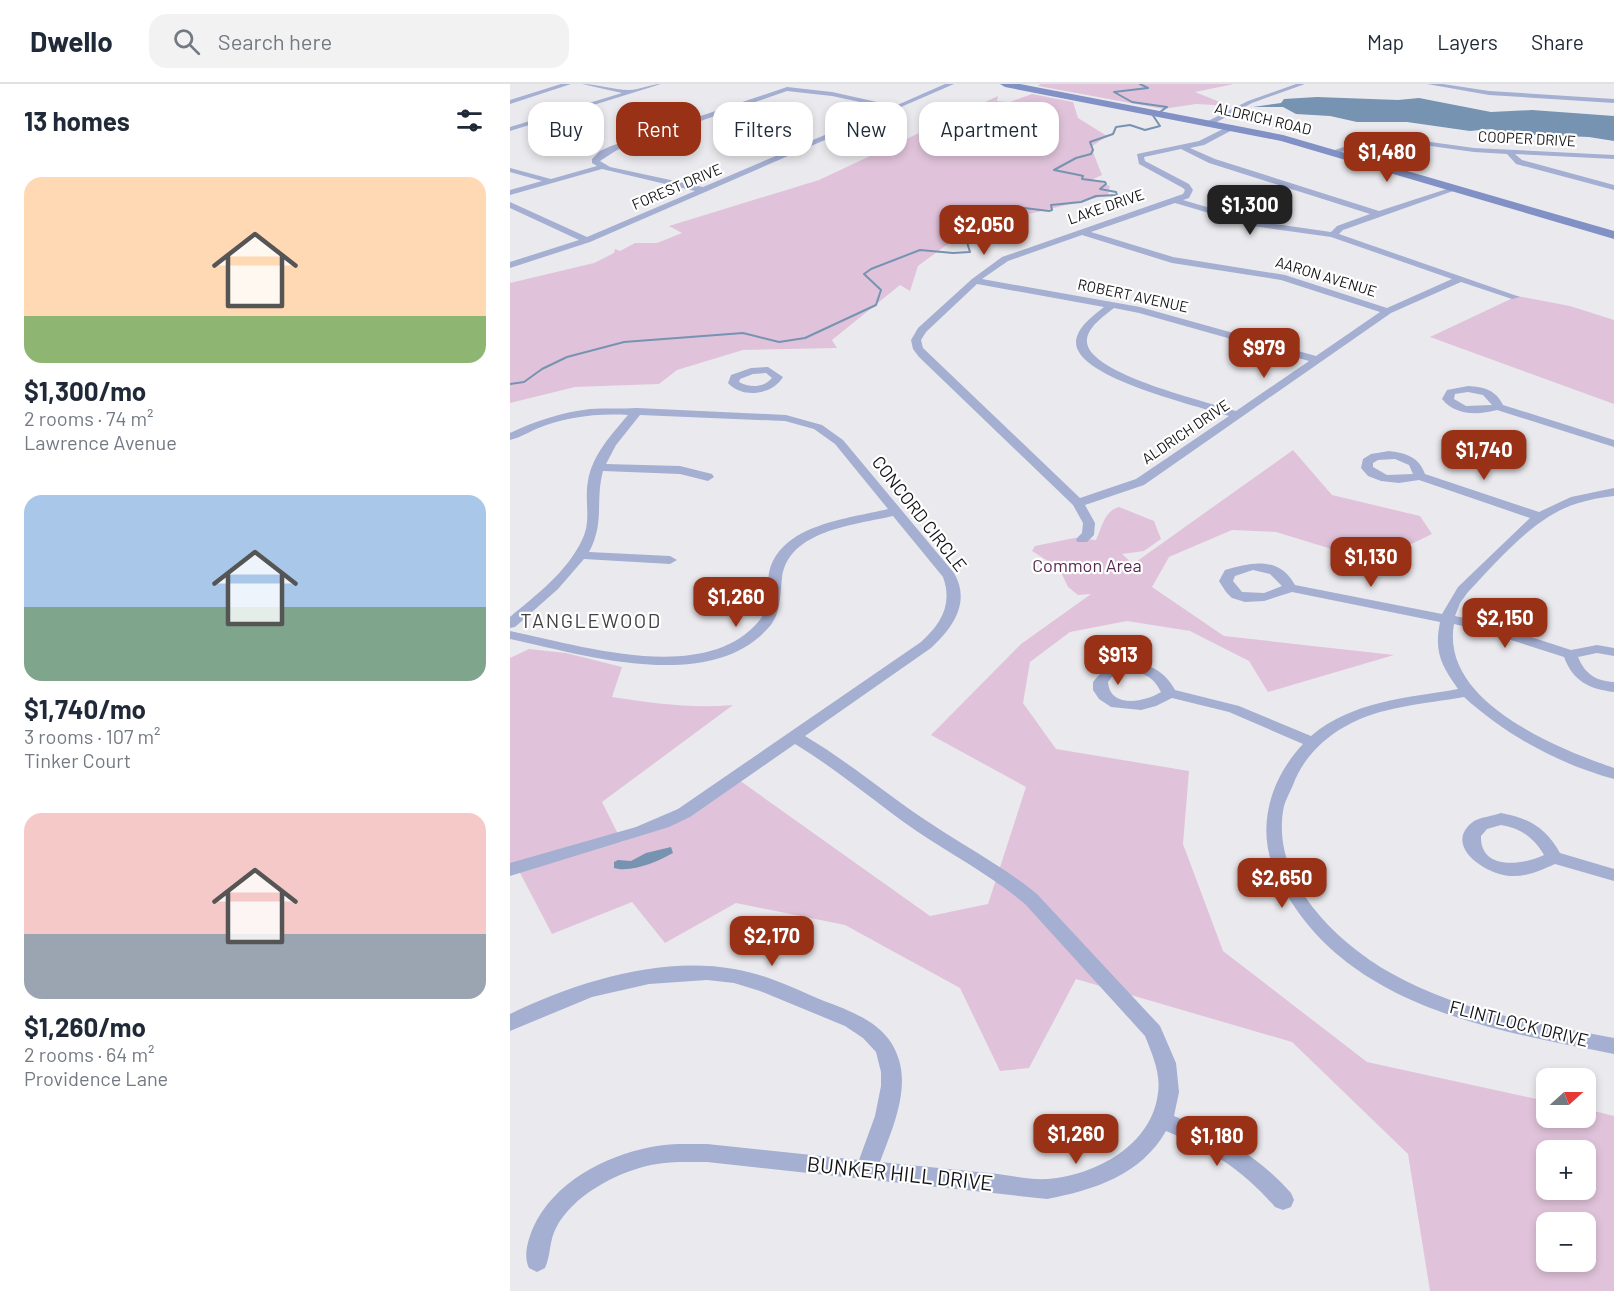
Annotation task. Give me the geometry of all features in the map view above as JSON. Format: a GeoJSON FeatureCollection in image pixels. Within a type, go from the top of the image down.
{"type":"FeatureCollection","features":[{"type":"Feature","properties":{"kind":"main road","name":"ALDRICH ROAD"},"geometry":{"type":"LineString","coordinates":[[1005,84],[1234,127],[1333,152],[1614,236]]}},
{"type":"Feature","properties":{"kind":"street"},"geometry":{"type":"LineString","coordinates":[[510,102],[568,84]]}},
{"type":"Feature","properties":{"kind":"street"},"geometry":{"type":"LineString","coordinates":[[585,84],[631,93]]}},
{"type":"Feature","properties":{"kind":"street"},"geometry":{"type":"LineString","coordinates":[[510,129],[658,84]]}},
{"type":"Feature","properties":{"kind":"street"},"geometry":{"type":"LineString","coordinates":[[775,84],[867,102]]}},
{"type":"Feature","properties":{"kind":"street","name":"FOREST DRIVE"},"geometry":{"type":"LineString","coordinates":[[907,103],[951,84]]}},
{"type":"Feature","properties":{"kind":"street"},"geometry":{"type":"LineString","coordinates":[[1210,122],[1250,102],[1302,84]]}},
{"type":"Feature","properties":{"kind":"street"},"geometry":{"type":"LineString","coordinates":[[1430,84],[1483,93],[1614,101]]}},
{"type":"Feature","properties":{"kind":"street"},"geometry":{"type":"LineString","coordinates":[[600,166],[595,161],[597,157],[608,151],[787,88]]}},
{"type":"Feature","properties":{"kind":"street","name":"LAKE DRIVE"},"geometry":{"type":"LineString","coordinates":[[1078,503],[918,349],[916,340],[919,334],[975,281],[1005,259],[1186,196],[1189,189],[1139,158],[1147,153],[1206,141],[1234,127]]}},
{"type":"Feature","properties":{"kind":"street","name":"FOREST DRIVE"},"geometry":{"type":"LineString","coordinates":[[510,265],[587,240],[825,138]]}},
{"type":"Feature","properties":{"kind":"street","name":"COOPER DRIVE"},"geometry":{"type":"LineString","coordinates":[[1333,152],[1376,139],[1388,138],[1467,149],[1614,157]]}},
{"type":"Feature","properties":{"kind":"street"},"geometry":{"type":"LineString","coordinates":[[1182,147],[1212,161],[1378,214]]}},
{"type":"Feature","properties":{"kind":"street"},"geometry":{"type":"LineString","coordinates":[[1510,152],[1519,162],[1614,189]]}},
{"type":"Feature","properties":{"kind":"street"},"geometry":{"type":"LineString","coordinates":[[510,194],[600,166],[704,190]]}},
{"type":"Feature","properties":{"kind":"street"},"geometry":{"type":"LineString","coordinates":[[510,170],[551,182]]}},
{"type":"Feature","properties":{"kind":"street"},"geometry":{"type":"LineString","coordinates":[[1333,235],[1340,228],[1453,188]]}},
{"type":"Feature","properties":{"kind":"street"},"geometry":{"type":"LineString","coordinates":[[1175,200],[1253,223],[1333,235],[1515,297]]}},
{"type":"Feature","properties":{"kind":"street"},"geometry":{"type":"LineString","coordinates":[[510,205],[587,240]]}},
{"type":"Feature","properties":{"kind":"street","name":"AARON AVENUE"},"geometry":{"type":"LineString","coordinates":[[1081,232],[1172,260],[1282,277],[1388,311]]}},
{"type":"Feature","properties":{"kind":"street","name":"ALDRICH DRIVE"},"geometry":{"type":"LineString","coordinates":[[1078,503],[1140,482],[1388,311],[1459,279]]}},
{"type":"Feature","properties":{"kind":"street","name":"ROBERT AVENUE"},"geometry":{"type":"LineString","coordinates":[[975,281],[1164,315],[1318,360]]}},
{"type":"Feature","properties":{"kind":"street"},"geometry":{"type":"LineString","coordinates":[[1112,305],[1083,333],[1082,344],[1091,360],[1115,375],[1238,415]]}},
{"type":"Feature","properties":{"kind":"street","name":"CONCORD CIRCLE"},"geometry":{"type":"LineString","coordinates":[[510,437],[534,426],[574,415],[600,411],[637,411],[742,402],[794,420],[829,433],[839,442],[953,584],[955,598],[951,615],[941,631],[926,645],[684,813],[666,823],[630,836],[510,870]]}},
{"type":"Feature","properties":{"kind":"street"},"geometry":{"type":"LineString","coordinates":[[1498,407],[1614,444]]}},
{"type":"Feature","properties":{"kind":"street"},"geometry":{"type":"LineString","coordinates":[[510,624],[569,569],[580,555],[592,533],[594,480],[599,467],[604,456],[637,411]]}},
{"type":"Feature","properties":{"kind":"street"},"geometry":{"type":"LineString","coordinates":[[599,467],[680,470],[708,477]]}},
{"type":"Feature","properties":{"kind":"street"},"geometry":{"type":"LineString","coordinates":[[1420,476],[1538,516]]}},
{"type":"Feature","properties":{"kind":"street"},"geometry":{"type":"LineString","coordinates":[[1614,492],[1572,500],[1538,516],[1460,594],[1447,618],[1444,637],[1448,658],[1468,692],[1505,724],[1545,747],[1614,774]]}},
{"type":"Feature","properties":{"kind":"street"},"geometry":{"type":"LineString","coordinates":[[1078,503],[1089,523],[1088,535],[1082,538]]}},
{"type":"Feature","properties":{"kind":"street"},"geometry":{"type":"LineString","coordinates":[[510,635],[649,662],[686,661],[711,656],[742,643],[754,635],[766,621],[771,610],[779,561],[792,545],[822,530],[896,512]]}},
{"type":"Feature","properties":{"kind":"street"},"geometry":{"type":"LineString","coordinates":[[580,555],[670,560]]}},
{"type":"Feature","properties":{"kind":"street"},"geometry":{"type":"LineString","coordinates":[[1290,588],[1501,630],[1570,654],[1597,649],[1614,652]]}},
{"type":"Feature","properties":{"kind":"street"},"geometry":{"type":"LineString","coordinates":[[1570,654],[1575,669],[1581,675],[1596,684],[1614,687]]}},
{"type":"Feature","properties":{"kind":"street","name":"FLINTLOCK DRIVE"},"geometry":{"type":"LineString","coordinates":[[1468,692],[1362,713],[1340,722],[1312,743],[1293,767],[1282,787],[1273,824],[1277,853],[1288,884],[1321,929],[1352,957],[1382,977],[1442,1005],[1487,1019],[1614,1046]]}},
{"type":"Feature","properties":{"kind":"street"},"geometry":{"type":"LineString","coordinates":[[1169,693],[1234,709],[1312,743]]}},
{"type":"Feature","properties":{"kind":"street","name":"BUNKER HILL DRIVE"},"geometry":{"type":"LineString","coordinates":[[537,1261],[542,1232],[554,1211],[569,1195],[603,1174],[650,1156],[682,1152],[707,1153],[868,1165],[1028,1188],[1069,1187],[1111,1172],[1129,1161],[1147,1142],[1161,1120],[1166,1108],[1170,1080],[1163,1050],[1153,1032],[1031,899],[1012,883],[923,827],[832,759],[795,736]]}},
{"type":"Feature","properties":{"kind":"street"},"geometry":{"type":"LineString","coordinates":[[1554,857],[1614,875]]}},
{"type":"Feature","properties":{"kind":"street"},"geometry":{"type":"LineString","coordinates":[[510,1023],[557,1002],[601,987],[642,978],[682,973],[716,974],[757,981],[853,1020],[875,1036],[884,1048],[891,1073],[889,1094],[868,1165]]}},
{"type":"Feature","properties":{"kind":"street"},"geometry":{"type":"LineString","coordinates":[[1161,1120],[1192,1132],[1229,1151],[1265,1178],[1283,1200]]}},
{"type":"Feature","properties":{"kind":"green space"},"geometry":{"type":"Polygon","coordinates":[[[1040,84],[1234,84],[1195,92],[1230,106],[1196,104],[1163,109],[1038,86],[1040,84]]]}},
{"type":"Feature","properties":{"kind":"green space"},"geometry":{"type":"Polygon","coordinates":[[[1032,94],[1073,102],[1078,118],[1107,136],[1091,147],[1102,175],[1093,179],[1110,186],[1108,195],[1029,214],[976,236],[960,235],[918,266],[910,291],[900,285],[832,340],[837,348],[743,350],[677,370],[659,384],[575,387],[510,403],[510,283],[594,263],[614,253],[615,249],[620,251],[635,243],[657,243],[682,233],[669,226],[819,180],[870,156],[907,156],[907,139],[919,133],[919,156],[1059,156],[1059,102],[1010,102],[1032,94]]]}},
{"type":"Feature","properties":{"kind":"green space"},"geometry":{"type":"Polygon","coordinates":[[[998,96],[997,101],[1010,102],[985,102],[998,96]]]}},
{"type":"Feature","properties":{"kind":"green space"},"geometry":{"type":"Polygon","coordinates":[[[1517,296],[1570,306],[1614,320],[1614,404],[1430,337],[1517,296]]]}},
{"type":"Feature","properties":{"kind":"green space","name":"Common Area"},"geometry":{"type":"Polygon","coordinates":[[[1293,450],[1332,495],[1420,516],[1432,534],[1374,562],[1276,532],[1232,530],[1169,557],[1152,587],[1224,636],[1394,655],[1268,692],[1249,661],[1190,631],[1127,621],[1070,632],[1030,662],[1023,703],[1056,749],[1189,771],[1183,844],[1223,951],[1367,1062],[1536,1099],[1536,1128],[1596,1128],[1596,1112],[1614,1116],[1614,1291],[1430,1291],[1408,1154],[1292,1042],[1076,979],[1029,1068],[1000,1071],[960,988],[845,925],[736,903],[665,943],[632,902],[552,934],[518,869],[510,872],[510,658],[529,649],[566,653],[622,667],[612,697],[688,706],[733,705],[602,802],[622,842],[739,780],[930,916],[988,904],[1026,787],[931,735],[1021,644],[1091,594],[1078,595],[1068,587],[1059,568],[1032,551],[1035,546],[1074,538],[1096,540],[1107,516],[1119,507],[1154,521],[1161,539],[1144,551],[1122,554],[1133,564],[1293,450]]]}},
{"type":"Feature","properties":{"kind":"water"},"geometry":{"type":"Polygon","coordinates":[[[1317,97],[1398,100],[1419,98],[1491,112],[1532,110],[1614,116],[1614,141],[1589,137],[1513,134],[1491,129],[1470,131],[1407,122],[1357,122],[1330,116],[1296,114],[1283,107],[1253,107],[1281,103],[1284,99],[1317,97]]]}},
{"type":"Feature","properties":{"kind":"water"},"geometry":{"type":"Polygon","coordinates":[[[671,847],[673,853],[652,863],[636,868],[614,868],[614,862],[618,860],[631,861],[646,853],[671,847]]]}},
{"type":"Feature","properties":{"kind":"waterway"},"geometry":{"type":"LineString","coordinates":[[1140,84],[1148,88],[1114,92],[1132,102],[1167,107],[1160,112]]}},
{"type":"Feature","properties":{"kind":"waterway"},"geometry":{"type":"LineString","coordinates":[[510,384],[524,382],[542,369],[567,357],[624,342],[743,333],[779,342],[805,338],[876,305],[881,290],[864,274],[871,269],[920,250],[970,252],[965,236],[986,232],[986,228],[1016,207],[1049,211],[1052,210],[1051,205],[1081,202],[1096,196],[1117,195],[1116,192],[1100,189],[1106,184],[1105,182],[1082,179],[1083,176],[1054,170],[1076,158],[1091,154],[1093,150],[1090,142],[1113,134],[1116,127],[1130,125],[1145,130],[1160,126],[1152,114]]}},
{"type":"Feature","properties":{"kind":"district","name":"TANGLEWOOD"},"geometry":{"type":"Point","coordinates":[591,621]}}]}
